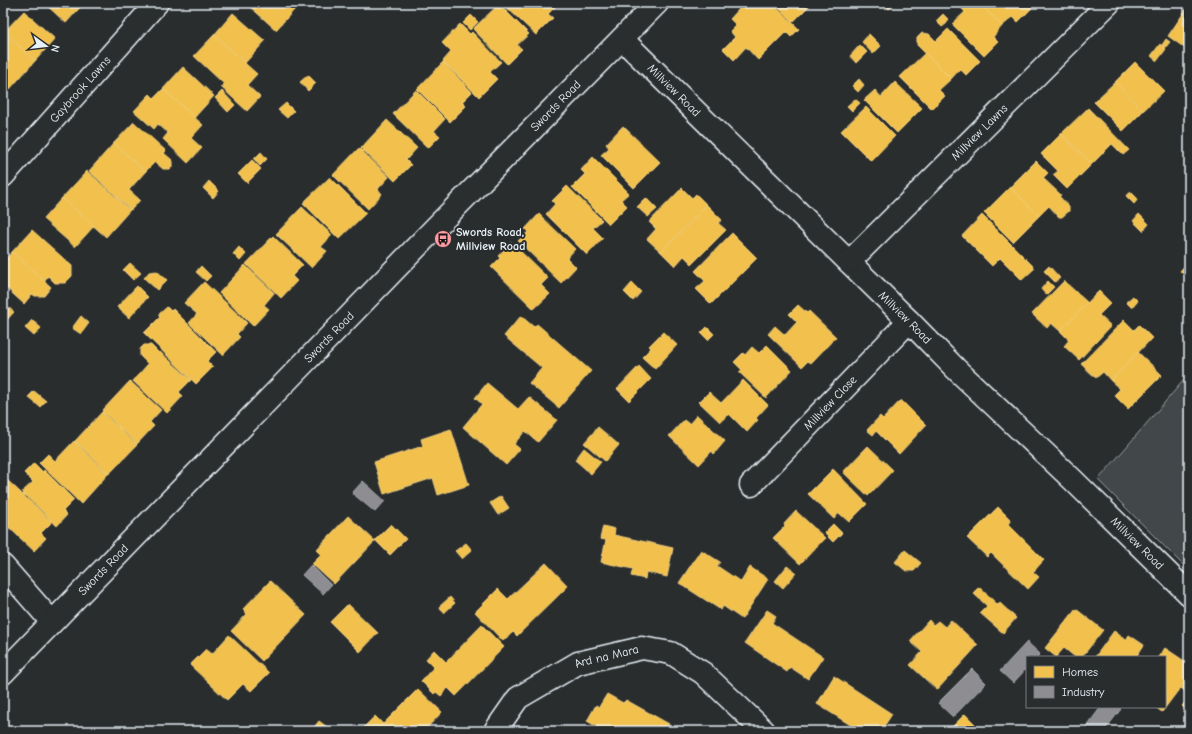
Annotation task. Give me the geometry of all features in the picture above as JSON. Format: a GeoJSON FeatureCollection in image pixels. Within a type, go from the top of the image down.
{"type":"FeatureCollection","features":[{"type":"Feature","properties":{"kind":"street","name":"Gaybrook Lawns"},"geometry":{"type":"LineString","coordinates":[[3,176],[158,3]]}},
{"type":"Feature","properties":{"kind":"street","name":"Swords Road"},"geometry":{"type":"LineString","coordinates":[[3,673],[435,228],[657,3]]}},
{"type":"Feature","properties":{"kind":"street","name":"Millview Lawns"},"geometry":{"type":"LineString","coordinates":[[849,262],[1109,3]]}},
{"type":"Feature","properties":{"kind":"street","name":"Millview Road"},"geometry":{"type":"LineString","coordinates":[[622,39],[956,368],[1189,594]]}},
{"type":"Feature","properties":{"kind":"street","name":"Millview Close"},"geometry":{"type":"LineString","coordinates":[[751,485],[909,321]]}},
{"type":"Feature","properties":{"kind":"street"},"geometry":{"type":"LineString","coordinates":[[3,566],[52,622]]}},
{"type":"Feature","properties":{"kind":"street","name":"Ard na Mara"},"geometry":{"type":"LineString","coordinates":[[495,731],[518,698],[578,663],[642,648],[671,653],[703,673],[764,731]]}},
{"type":"Feature","properties":{"kind":"shaded area"},"geometry":{"type":"Polygon","coordinates":[[[1189,374],[1189,571],[1098,480],[1189,374]]]}},
{"type":"Feature","properties":{"kind":"building: Homes"},"geometry":{"type":"Polygon","coordinates":[[[44,3],[84,3],[66,23],[44,3]]]}},
{"type":"Feature","properties":{"kind":"building: Homes"},"geometry":{"type":"Polygon","coordinates":[[[246,3],[288,3],[295,9],[276,30],[246,3]]]}},
{"type":"Feature","properties":{"kind":"building: Homes"},"geometry":{"type":"Polygon","coordinates":[[[288,3],[300,3],[295,9],[288,3]]]}},
{"type":"Feature","properties":{"kind":"building: Homes"},"geometry":{"type":"Polygon","coordinates":[[[502,3],[559,3],[548,14],[553,18],[536,35],[502,3]]]}},
{"type":"Feature","properties":{"kind":"building: Homes"},"geometry":{"type":"Polygon","coordinates":[[[740,3],[772,3],[799,29],[791,37],[786,32],[758,60],[746,47],[734,60],[723,49],[735,37],[730,31],[736,25],[730,19],[740,8],[738,6],[740,3]]]}},
{"type":"Feature","properties":{"kind":"building: Homes"},"geometry":{"type":"Polygon","coordinates":[[[774,3],[812,3],[793,22],[774,3]]]}},
{"type":"Feature","properties":{"kind":"building: Homes"},"geometry":{"type":"Polygon","coordinates":[[[884,3],[896,3],[889,9],[884,3]]]}},
{"type":"Feature","properties":{"kind":"building: Homes"},"geometry":{"type":"Polygon","coordinates":[[[957,3],[979,3],[1002,26],[993,37],[998,42],[984,56],[952,24],[965,12],[957,3]]]}},
{"type":"Feature","properties":{"kind":"building: Homes"},"geometry":{"type":"Polygon","coordinates":[[[979,3],[1027,3],[1032,8],[1018,22],[1013,17],[1002,26],[979,3]]]}},
{"type":"Feature","properties":{"kind":"building: Homes"},"geometry":{"type":"Polygon","coordinates":[[[499,4],[529,34],[517,45],[522,49],[507,64],[473,29],[499,4]]]}},
{"type":"Feature","properties":{"kind":"building: Homes"},"geometry":{"type":"Polygon","coordinates":[[[1187,8],[1189,9],[1189,51],[1168,36],[1187,8]]]}},
{"type":"Feature","properties":{"kind":"building: Homes"},"geometry":{"type":"Polygon","coordinates":[[[24,11],[55,39],[35,61],[4,32],[24,11]]]}},
{"type":"Feature","properties":{"kind":"building: Homes"},"geometry":{"type":"Polygon","coordinates":[[[233,13],[265,41],[245,63],[214,35],[233,13]]]}},
{"type":"Feature","properties":{"kind":"building: Homes"},"geometry":{"type":"Polygon","coordinates":[[[943,14],[949,20],[946,24],[940,17],[943,14]]]}},
{"type":"Feature","properties":{"kind":"building: Homes"},"geometry":{"type":"Polygon","coordinates":[[[471,15],[478,22],[470,30],[463,23],[471,15]]]}},
{"type":"Feature","properties":{"kind":"building: Homes"},"geometry":{"type":"Polygon","coordinates":[[[940,17],[946,24],[942,27],[936,21],[940,17]]]}},
{"type":"Feature","properties":{"kind":"building: Homes"},"geometry":{"type":"Polygon","coordinates":[[[460,24],[470,34],[472,32],[501,62],[490,72],[497,79],[479,97],[443,61],[451,52],[442,43],[460,24]]]}},
{"type":"Feature","properties":{"kind":"building: Homes"},"geometry":{"type":"Polygon","coordinates":[[[948,29],[980,61],[966,75],[960,69],[951,79],[917,45],[917,38],[922,33],[929,34],[936,41],[948,29]]]}},
{"type":"Feature","properties":{"kind":"building: Homes"},"geometry":{"type":"Polygon","coordinates":[[[4,32],[35,61],[9,90],[3,85],[4,32]]]}},
{"type":"Feature","properties":{"kind":"building: Homes"},"geometry":{"type":"Polygon","coordinates":[[[869,34],[881,46],[873,54],[862,42],[869,34]]]}},
{"type":"Feature","properties":{"kind":"building: Homes"},"geometry":{"type":"Polygon","coordinates":[[[214,35],[257,74],[247,85],[260,97],[247,111],[221,87],[224,84],[194,56],[214,35]]]}},
{"type":"Feature","properties":{"kind":"building: Homes"},"geometry":{"type":"Polygon","coordinates":[[[1166,39],[1170,42],[1165,48],[1162,45],[1166,39]]]}},
{"type":"Feature","properties":{"kind":"building: Homes"},"geometry":{"type":"Polygon","coordinates":[[[1160,44],[1166,49],[1157,61],[1151,56],[1160,44]]]}},
{"type":"Feature","properties":{"kind":"building: Homes"},"geometry":{"type":"Polygon","coordinates":[[[860,45],[867,52],[856,63],[850,56],[860,45]]]}},
{"type":"Feature","properties":{"kind":"building: Homes"},"geometry":{"type":"Polygon","coordinates":[[[925,53],[951,79],[939,90],[945,96],[932,109],[900,77],[925,53]]]}},
{"type":"Feature","properties":{"kind":"building: Homes"},"geometry":{"type":"Polygon","coordinates":[[[443,62],[472,92],[462,102],[466,106],[450,122],[417,89],[443,62]]]}},
{"type":"Feature","properties":{"kind":"building: Homes"},"geometry":{"type":"Polygon","coordinates":[[[1135,62],[1164,91],[1143,111],[1115,82],[1135,62]]]}},
{"type":"Feature","properties":{"kind":"building: Homes"},"geometry":{"type":"Polygon","coordinates":[[[183,67],[214,96],[194,118],[163,89],[183,67]]]}},
{"type":"Feature","properties":{"kind":"building: Homes"},"geometry":{"type":"Polygon","coordinates":[[[308,75],[316,83],[308,91],[300,82],[308,75]]]}},
{"type":"Feature","properties":{"kind":"building: Homes"},"geometry":{"type":"Polygon","coordinates":[[[859,79],[864,85],[858,92],[852,86],[859,79]]]}},
{"type":"Feature","properties":{"kind":"building: Homes"},"geometry":{"type":"Polygon","coordinates":[[[895,82],[922,108],[897,133],[864,100],[875,90],[881,97],[895,82]]]}},
{"type":"Feature","properties":{"kind":"building: Homes"},"geometry":{"type":"Polygon","coordinates":[[[1115,82],[1143,111],[1123,131],[1094,102],[1115,82]]]}},
{"type":"Feature","properties":{"kind":"building: Homes"},"geometry":{"type":"Polygon","coordinates":[[[163,89],[203,125],[191,138],[202,148],[188,163],[163,139],[168,133],[158,124],[154,129],[134,111],[150,94],[154,98],[163,89]]]}},
{"type":"Feature","properties":{"kind":"building: Homes"},"geometry":{"type":"Polygon","coordinates":[[[416,90],[445,119],[434,131],[440,136],[428,148],[393,114],[416,90]]]}},
{"type":"Feature","properties":{"kind":"building: Homes"},"geometry":{"type":"Polygon","coordinates":[[[222,91],[235,105],[228,112],[215,98],[222,91]]]}},
{"type":"Feature","properties":{"kind":"building: Homes"},"geometry":{"type":"Polygon","coordinates":[[[855,99],[860,103],[852,111],[847,106],[855,99]]]}},
{"type":"Feature","properties":{"kind":"building: Homes"},"geometry":{"type":"Polygon","coordinates":[[[286,103],[294,111],[287,118],[278,110],[286,103]]]}},
{"type":"Feature","properties":{"kind":"building: Homes"},"geometry":{"type":"Polygon","coordinates":[[[866,107],[895,136],[871,161],[841,131],[866,107]]]}},
{"type":"Feature","properties":{"kind":"building: Homes"},"geometry":{"type":"Polygon","coordinates":[[[1088,108],[1129,150],[1123,155],[1112,144],[1092,164],[1061,134],[1088,108]]]}},
{"type":"Feature","properties":{"kind":"building: Homes"},"geometry":{"type":"Polygon","coordinates":[[[387,120],[417,148],[406,160],[411,165],[395,181],[361,148],[387,120]]]}},
{"type":"Feature","properties":{"kind":"building: Homes"},"geometry":{"type":"Polygon","coordinates":[[[134,122],[166,151],[164,153],[172,160],[172,167],[170,169],[163,169],[155,162],[145,172],[114,143],[134,122]]]}},
{"type":"Feature","properties":{"kind":"building: Homes"},"geometry":{"type":"Polygon","coordinates":[[[623,126],[660,162],[634,188],[601,155],[609,148],[606,144],[623,126]]]}},
{"type":"Feature","properties":{"kind":"building: Homes"},"geometry":{"type":"Polygon","coordinates":[[[1061,134],[1092,164],[1067,189],[1053,175],[1058,171],[1041,154],[1061,134]]]}},
{"type":"Feature","properties":{"kind":"building: Homes"},"geometry":{"type":"Polygon","coordinates":[[[114,143],[145,172],[129,190],[140,200],[131,210],[89,171],[114,143]]]}},
{"type":"Feature","properties":{"kind":"building: Homes"},"geometry":{"type":"Polygon","coordinates":[[[359,148],[389,177],[378,189],[382,194],[368,209],[333,175],[359,148]]]}},
{"type":"Feature","properties":{"kind":"building: Homes"},"geometry":{"type":"Polygon","coordinates":[[[261,152],[267,159],[260,166],[254,159],[261,152]]]}},
{"type":"Feature","properties":{"kind":"building: Homes"},"geometry":{"type":"Polygon","coordinates":[[[593,157],[629,193],[621,200],[627,206],[609,224],[572,187],[585,174],[581,170],[593,157]]]}},
{"type":"Feature","properties":{"kind":"building: Homes"},"geometry":{"type":"Polygon","coordinates":[[[252,160],[261,169],[247,183],[238,174],[252,160]]]}},
{"type":"Feature","properties":{"kind":"building: Homes"},"geometry":{"type":"Polygon","coordinates":[[[1036,161],[1048,173],[1043,178],[1061,195],[1059,196],[1069,207],[1069,211],[1062,217],[1059,217],[1049,206],[1039,216],[1010,187],[1036,161]]]}},
{"type":"Feature","properties":{"kind":"building: Homes"},"geometry":{"type":"Polygon","coordinates":[[[87,171],[130,210],[106,237],[62,198],[87,171]]]}},
{"type":"Feature","properties":{"kind":"building: Homes"},"geometry":{"type":"Polygon","coordinates":[[[330,177],[366,213],[339,239],[303,203],[330,177]]]}},
{"type":"Feature","properties":{"kind":"building: Homes"},"geometry":{"type":"Polygon","coordinates":[[[209,181],[219,191],[213,198],[203,188],[209,181]]]}},
{"type":"Feature","properties":{"kind":"building: Homes"},"geometry":{"type":"Polygon","coordinates":[[[567,186],[602,220],[593,228],[603,238],[587,255],[546,214],[555,204],[552,201],[567,186]]]}},
{"type":"Feature","properties":{"kind":"building: Homes"},"geometry":{"type":"Polygon","coordinates":[[[1010,187],[1039,216],[1013,242],[984,213],[1010,187]]]}},
{"type":"Feature","properties":{"kind":"building: Homes"},"geometry":{"type":"Polygon","coordinates":[[[682,188],[692,198],[696,194],[707,205],[661,252],[647,239],[656,229],[649,222],[682,188]]]}},
{"type":"Feature","properties":{"kind":"building: Homes"},"geometry":{"type":"Polygon","coordinates":[[[1131,192],[1138,199],[1134,204],[1126,196],[1131,192]]]}},
{"type":"Feature","properties":{"kind":"building: Homes"},"geometry":{"type":"Polygon","coordinates":[[[62,198],[94,226],[75,247],[43,219],[62,198]]]}},
{"type":"Feature","properties":{"kind":"building: Homes"},"geometry":{"type":"Polygon","coordinates":[[[646,198],[657,209],[648,217],[637,207],[646,198]]]}},
{"type":"Feature","properties":{"kind":"building: Homes"},"geometry":{"type":"Polygon","coordinates":[[[707,205],[722,220],[718,223],[726,230],[692,264],[684,256],[675,266],[661,252],[707,205]]]}},
{"type":"Feature","properties":{"kind":"building: Homes"},"geometry":{"type":"Polygon","coordinates":[[[302,207],[332,235],[321,247],[327,251],[312,268],[276,234],[302,207]]]}},
{"type":"Feature","properties":{"kind":"building: Homes"},"geometry":{"type":"Polygon","coordinates":[[[539,214],[575,249],[567,258],[576,267],[561,283],[518,241],[528,232],[525,229],[539,214]]]}},
{"type":"Feature","properties":{"kind":"building: Homes"},"geometry":{"type":"Polygon","coordinates":[[[1139,214],[1149,224],[1143,231],[1133,221],[1139,214]]]}},
{"type":"Feature","properties":{"kind":"building: Homes"},"geometry":{"type":"Polygon","coordinates":[[[982,215],[1035,268],[1022,280],[1000,258],[992,266],[962,236],[982,215]]]}},
{"type":"Feature","properties":{"kind":"building: Homes"},"geometry":{"type":"Polygon","coordinates":[[[32,230],[72,266],[72,276],[65,283],[55,283],[48,276],[44,281],[12,252],[32,230]]]}},
{"type":"Feature","properties":{"kind":"building: Homes"},"geometry":{"type":"Polygon","coordinates":[[[732,233],[757,258],[711,304],[696,289],[705,281],[695,271],[732,233]]]}},
{"type":"Feature","properties":{"kind":"building: Homes"},"geometry":{"type":"Polygon","coordinates":[[[273,236],[303,265],[292,276],[297,281],[281,298],[246,264],[273,236]]]}},
{"type":"Feature","properties":{"kind":"building: Homes"},"geometry":{"type":"Polygon","coordinates":[[[511,242],[548,278],[541,285],[550,294],[534,309],[491,267],[500,258],[498,256],[511,242]]]}},
{"type":"Feature","properties":{"kind":"building: Homes"},"geometry":{"type":"Polygon","coordinates":[[[239,247],[246,254],[240,261],[233,254],[239,247]]]}},
{"type":"Feature","properties":{"kind":"building: Homes"},"geometry":{"type":"Polygon","coordinates":[[[12,252],[51,287],[44,296],[35,296],[32,294],[24,304],[3,285],[3,262],[12,252]]]}},
{"type":"Feature","properties":{"kind":"building: Homes"},"geometry":{"type":"Polygon","coordinates":[[[1189,261],[1189,279],[1180,271],[1189,261]]]}},
{"type":"Feature","properties":{"kind":"building: Homes"},"geometry":{"type":"Polygon","coordinates":[[[130,263],[141,273],[133,280],[123,270],[130,263]]]}},
{"type":"Feature","properties":{"kind":"building: Homes"},"geometry":{"type":"Polygon","coordinates":[[[245,265],[274,293],[264,305],[269,309],[253,326],[219,293],[245,265]]]}},
{"type":"Feature","properties":{"kind":"building: Homes"},"geometry":{"type":"Polygon","coordinates":[[[201,266],[211,276],[206,281],[196,272],[201,266]]]}},
{"type":"Feature","properties":{"kind":"building: Homes"},"geometry":{"type":"Polygon","coordinates":[[[1049,266],[1060,278],[1055,282],[1044,271],[1049,266]]]}},
{"type":"Feature","properties":{"kind":"building: Homes"},"geometry":{"type":"Polygon","coordinates":[[[157,271],[167,280],[157,290],[144,278],[149,272],[157,271]]]}},
{"type":"Feature","properties":{"kind":"building: Homes"},"geometry":{"type":"Polygon","coordinates":[[[1048,281],[1054,287],[1046,295],[1041,289],[1048,281]]]}},
{"type":"Feature","properties":{"kind":"building: Homes"},"geometry":{"type":"Polygon","coordinates":[[[1064,281],[1088,303],[1060,331],[1051,323],[1047,328],[1032,314],[1064,281]]]}},
{"type":"Feature","properties":{"kind":"building: Homes"},"geometry":{"type":"Polygon","coordinates":[[[204,282],[247,323],[237,334],[240,337],[223,355],[189,323],[197,314],[184,303],[204,282]]]}},
{"type":"Feature","properties":{"kind":"building: Homes"},"geometry":{"type":"Polygon","coordinates":[[[632,283],[641,292],[633,301],[624,292],[632,283]]]}},
{"type":"Feature","properties":{"kind":"building: Homes"},"geometry":{"type":"Polygon","coordinates":[[[137,286],[148,297],[129,318],[117,307],[137,286]]]}},
{"type":"Feature","properties":{"kind":"building: Homes"},"geometry":{"type":"Polygon","coordinates":[[[1099,291],[1111,303],[1099,315],[1111,326],[1079,360],[1064,346],[1069,340],[1060,331],[1099,291]]]}},
{"type":"Feature","properties":{"kind":"building: Homes"},"geometry":{"type":"Polygon","coordinates":[[[1133,296],[1138,301],[1132,308],[1126,302],[1133,296]]]}},
{"type":"Feature","properties":{"kind":"building: Homes"},"geometry":{"type":"Polygon","coordinates":[[[3,303],[14,312],[3,324],[3,303]]]}},
{"type":"Feature","properties":{"kind":"building: Homes"},"geometry":{"type":"Polygon","coordinates":[[[798,305],[807,313],[809,311],[836,337],[811,363],[808,361],[802,367],[768,334],[775,326],[785,335],[797,322],[789,314],[798,305]]]}},
{"type":"Feature","properties":{"kind":"building: Homes"},"geometry":{"type":"Polygon","coordinates":[[[167,307],[171,311],[173,309],[216,352],[207,361],[213,367],[196,384],[144,333],[160,317],[158,315],[167,307]]]}},
{"type":"Feature","properties":{"kind":"building: Homes"},"geometry":{"type":"Polygon","coordinates":[[[81,316],[89,323],[81,334],[72,328],[81,316]]]}},
{"type":"Feature","properties":{"kind":"building: Homes"},"geometry":{"type":"Polygon","coordinates":[[[521,316],[534,327],[537,324],[591,371],[559,408],[529,383],[542,368],[504,336],[521,316]]]}},
{"type":"Feature","properties":{"kind":"building: Homes"},"geometry":{"type":"Polygon","coordinates":[[[32,320],[41,328],[34,336],[25,328],[32,320]]]}},
{"type":"Feature","properties":{"kind":"building: Homes"},"geometry":{"type":"Polygon","coordinates":[[[1124,320],[1134,330],[1139,325],[1152,338],[1111,381],[1103,372],[1096,378],[1081,364],[1124,320]]]}},
{"type":"Feature","properties":{"kind":"building: Homes"},"geometry":{"type":"Polygon","coordinates":[[[707,327],[714,334],[708,340],[701,333],[707,327]]]}},
{"type":"Feature","properties":{"kind":"building: Homes"},"geometry":{"type":"Polygon","coordinates":[[[663,332],[677,345],[655,369],[642,357],[651,348],[649,346],[663,332]]]}},
{"type":"Feature","properties":{"kind":"building: Homes"},"geometry":{"type":"Polygon","coordinates":[[[144,345],[151,345],[191,380],[179,392],[183,396],[167,413],[133,381],[148,364],[140,356],[140,349],[144,345]]]}},
{"type":"Feature","properties":{"kind":"building: Homes"},"geometry":{"type":"Polygon","coordinates":[[[767,345],[792,370],[766,398],[739,372],[742,370],[734,362],[743,353],[745,355],[752,347],[759,353],[767,345]]]}},
{"type":"Feature","properties":{"kind":"building: Homes"},"geometry":{"type":"Polygon","coordinates":[[[1138,352],[1162,375],[1128,409],[1114,395],[1120,389],[1111,381],[1138,352]]]}},
{"type":"Feature","properties":{"kind":"building: Homes"},"geometry":{"type":"Polygon","coordinates":[[[639,366],[651,379],[629,401],[617,389],[639,366]]]}},
{"type":"Feature","properties":{"kind":"building: Homes"},"geometry":{"type":"Polygon","coordinates":[[[743,380],[768,405],[756,418],[758,420],[747,432],[729,414],[720,422],[699,402],[709,392],[721,403],[743,380]]]}},
{"type":"Feature","properties":{"kind":"building: Homes"},"geometry":{"type":"Polygon","coordinates":[[[130,381],[161,410],[150,422],[154,426],[137,444],[102,411],[130,381]]]}},
{"type":"Feature","properties":{"kind":"building: Homes"},"geometry":{"type":"Polygon","coordinates":[[[487,383],[518,409],[529,397],[557,420],[538,442],[525,431],[514,444],[520,449],[506,465],[463,427],[482,404],[475,398],[487,383]]]}},
{"type":"Feature","properties":{"kind":"building: Homes"},"geometry":{"type":"Polygon","coordinates":[[[34,391],[46,401],[40,407],[28,397],[34,391]]]}},
{"type":"Feature","properties":{"kind":"building: Homes"},"geometry":{"type":"Polygon","coordinates":[[[901,400],[926,425],[899,454],[876,431],[873,435],[867,430],[880,416],[883,419],[901,400]]]}},
{"type":"Feature","properties":{"kind":"building: Homes"},"geometry":{"type":"Polygon","coordinates":[[[102,412],[137,445],[109,474],[75,441],[102,412]]]}},
{"type":"Feature","properties":{"kind":"building: Homes"},"geometry":{"type":"Polygon","coordinates":[[[697,415],[725,441],[714,454],[712,451],[699,465],[669,436],[684,420],[689,424],[697,415]]]}},
{"type":"Feature","properties":{"kind":"building: Homes"},"geometry":{"type":"Polygon","coordinates":[[[598,427],[619,445],[605,461],[584,443],[598,427]]]}},
{"type":"Feature","properties":{"kind":"building: Homes"},"geometry":{"type":"Polygon","coordinates":[[[451,429],[469,485],[438,495],[433,478],[384,494],[374,462],[423,446],[421,439],[451,429]]]}},
{"type":"Feature","properties":{"kind":"building: Homes"},"geometry":{"type":"Polygon","coordinates":[[[74,441],[108,474],[81,504],[39,463],[48,454],[55,461],[74,441]]]}},
{"type":"Feature","properties":{"kind":"building: Homes"},"geometry":{"type":"Polygon","coordinates":[[[868,446],[893,470],[868,496],[843,472],[868,446]]]}},
{"type":"Feature","properties":{"kind":"building: Homes"},"geometry":{"type":"Polygon","coordinates":[[[584,448],[601,462],[591,474],[575,460],[584,448]]]}},
{"type":"Feature","properties":{"kind":"building: Homes"},"geometry":{"type":"Polygon","coordinates":[[[34,463],[43,472],[44,470],[74,500],[63,511],[67,515],[57,526],[22,492],[33,482],[24,473],[34,463]]]}},
{"type":"Feature","properties":{"kind":"building: Homes"},"geometry":{"type":"Polygon","coordinates":[[[833,469],[867,504],[849,522],[839,513],[834,519],[808,494],[833,469]]]}},
{"type":"Feature","properties":{"kind":"building: Homes"},"geometry":{"type":"Polygon","coordinates":[[[5,478],[52,522],[41,533],[46,538],[34,551],[3,522],[3,480],[5,478]]]}},
{"type":"Feature","properties":{"kind":"building: Homes"},"geometry":{"type":"Polygon","coordinates":[[[501,496],[509,508],[498,515],[490,503],[501,496]]]}},
{"type":"Feature","properties":{"kind":"building: Homes"},"geometry":{"type":"Polygon","coordinates":[[[998,507],[1011,520],[1008,524],[1044,560],[1033,572],[1039,577],[1028,589],[991,553],[987,557],[967,538],[998,507]]]}},
{"type":"Feature","properties":{"kind":"building: Homes"},"geometry":{"type":"Polygon","coordinates":[[[796,511],[825,538],[800,564],[773,538],[785,526],[784,524],[796,511]]]}},
{"type":"Feature","properties":{"kind":"building: Homes"},"geometry":{"type":"Polygon","coordinates":[[[348,516],[375,541],[334,584],[312,564],[321,555],[316,550],[348,516]]]}},
{"type":"Feature","properties":{"kind":"building: Homes"},"geometry":{"type":"Polygon","coordinates":[[[391,524],[406,539],[390,555],[375,540],[391,524]]]}},
{"type":"Feature","properties":{"kind":"building: Homes"},"geometry":{"type":"Polygon","coordinates":[[[833,524],[842,533],[833,542],[824,533],[833,524]]]}},
{"type":"Feature","properties":{"kind":"building: Homes"},"geometry":{"type":"Polygon","coordinates":[[[603,526],[615,529],[614,535],[673,548],[667,577],[646,572],[645,579],[631,576],[633,569],[601,562],[606,540],[600,539],[603,526]]]}},
{"type":"Feature","properties":{"kind":"building: Homes"},"geometry":{"type":"Polygon","coordinates":[[[466,543],[472,550],[462,559],[455,551],[466,543]]]}},
{"type":"Feature","properties":{"kind":"building: Homes"},"geometry":{"type":"Polygon","coordinates":[[[701,550],[720,562],[717,566],[741,582],[750,567],[768,579],[742,619],[723,606],[721,610],[679,583],[701,550]]]}},
{"type":"Feature","properties":{"kind":"building: Homes"},"geometry":{"type":"Polygon","coordinates":[[[905,550],[921,563],[914,571],[906,571],[895,562],[905,550]]]}},
{"type":"Feature","properties":{"kind":"building: Homes"},"geometry":{"type":"Polygon","coordinates":[[[546,563],[568,586],[517,636],[513,632],[503,641],[475,612],[498,589],[508,599],[546,563]]]}},
{"type":"Feature","properties":{"kind":"building: Homes"},"geometry":{"type":"Polygon","coordinates":[[[787,566],[796,573],[783,588],[775,581],[787,566]]]}},
{"type":"Feature","properties":{"kind":"building: Homes"},"geometry":{"type":"Polygon","coordinates":[[[270,581],[306,615],[262,661],[231,631],[247,614],[243,609],[270,581]]]}},
{"type":"Feature","properties":{"kind":"building: Homes"},"geometry":{"type":"Polygon","coordinates":[[[979,587],[998,605],[1000,603],[1016,618],[1003,633],[980,613],[987,606],[973,593],[979,587]]]}},
{"type":"Feature","properties":{"kind":"building: Homes"},"geometry":{"type":"Polygon","coordinates":[[[450,597],[455,603],[444,613],[439,607],[450,597]]]}},
{"type":"Feature","properties":{"kind":"building: Homes"},"geometry":{"type":"Polygon","coordinates":[[[348,604],[378,633],[360,652],[330,622],[348,604]]]}},
{"type":"Feature","properties":{"kind":"building: Homes"},"geometry":{"type":"Polygon","coordinates":[[[1076,609],[1103,630],[1083,656],[1074,656],[1064,648],[1057,656],[1055,656],[1045,648],[1076,609]]]}},
{"type":"Feature","properties":{"kind":"building: Homes"},"geometry":{"type":"Polygon","coordinates":[[[767,610],[776,616],[772,623],[823,657],[808,679],[790,667],[787,672],[745,643],[767,610]]]}},
{"type":"Feature","properties":{"kind":"building: Homes"},"geometry":{"type":"Polygon","coordinates":[[[929,620],[933,625],[938,621],[945,627],[951,620],[978,645],[937,690],[910,665],[922,652],[910,641],[929,620]]]}},
{"type":"Feature","properties":{"kind":"building: Homes"},"geometry":{"type":"Polygon","coordinates":[[[482,625],[504,647],[456,696],[448,688],[441,696],[436,692],[434,694],[421,681],[434,667],[426,659],[434,650],[446,662],[482,625]]]}},
{"type":"Feature","properties":{"kind":"building: Homes"},"geometry":{"type":"Polygon","coordinates":[[[1114,631],[1126,640],[1129,635],[1144,645],[1137,656],[1096,656],[1114,631]]]}},
{"type":"Feature","properties":{"kind":"building: Homes"},"geometry":{"type":"Polygon","coordinates":[[[229,635],[269,673],[251,691],[243,684],[227,700],[190,665],[206,649],[212,654],[229,635]]]}},
{"type":"Feature","properties":{"kind":"building: Homes"},"geometry":{"type":"Polygon","coordinates":[[[1165,648],[1189,664],[1189,676],[1166,707],[1166,656],[1159,656],[1165,648]]]}},
{"type":"Feature","properties":{"kind":"building: Homes"},"geometry":{"type":"Polygon","coordinates":[[[834,676],[892,714],[881,731],[860,731],[817,704],[834,676]]]}},
{"type":"Feature","properties":{"kind":"building: Homes"},"geometry":{"type":"Polygon","coordinates":[[[1189,676],[1189,694],[1181,688],[1189,676]]]}},
{"type":"Feature","properties":{"kind":"building: Homes"},"geometry":{"type":"Polygon","coordinates":[[[418,689],[442,712],[424,731],[368,731],[364,727],[375,716],[383,724],[418,689]]]}},
{"type":"Feature","properties":{"kind":"building: Homes"},"geometry":{"type":"Polygon","coordinates":[[[607,694],[623,703],[626,700],[669,724],[665,731],[604,731],[587,721],[596,705],[599,707],[607,694]]]}},
{"type":"Feature","properties":{"kind":"building: Homes"},"geometry":{"type":"Polygon","coordinates":[[[1189,698],[1189,710],[1188,711],[1182,706],[1189,698]]]}},
{"type":"Feature","properties":{"kind":"building: Homes"},"geometry":{"type":"Polygon","coordinates":[[[1156,708],[1165,708],[1162,712],[1156,708]]]}},
{"type":"Feature","properties":{"kind":"building: Homes"},"geometry":{"type":"Polygon","coordinates":[[[965,714],[982,731],[948,731],[965,714]]]}},
{"type":"Feature","properties":{"kind":"building: Homes"},"geometry":{"type":"Polygon","coordinates":[[[319,721],[327,727],[324,731],[311,731],[319,721]]]}},
{"type":"Feature","properties":{"kind":"building: Industry"},"geometry":{"type":"Polygon","coordinates":[[[363,481],[385,501],[375,512],[352,493],[363,481]]]}},
{"type":"Feature","properties":{"kind":"building: Industry"},"geometry":{"type":"Polygon","coordinates":[[[311,565],[331,585],[323,594],[302,575],[311,565]]]}},
{"type":"Feature","properties":{"kind":"building: Industry"},"geometry":{"type":"Polygon","coordinates":[[[1027,642],[1040,654],[1038,656],[1026,656],[1026,669],[1013,683],[1000,671],[1027,642]]]}},
{"type":"Feature","properties":{"kind":"building: Industry"},"geometry":{"type":"Polygon","coordinates":[[[972,669],[986,683],[953,717],[938,703],[972,669]]]}},
{"type":"Feature","properties":{"kind":"building: Industry"},"geometry":{"type":"Polygon","coordinates":[[[1100,708],[1121,709],[1104,731],[1091,731],[1086,727],[1100,708]]]}},
{"type":"Feature","properties":{"kind":"place","name":"Swords Road, Millview Road"},"geometry":{"type":"Point","coordinates":[443,239]}}]}
